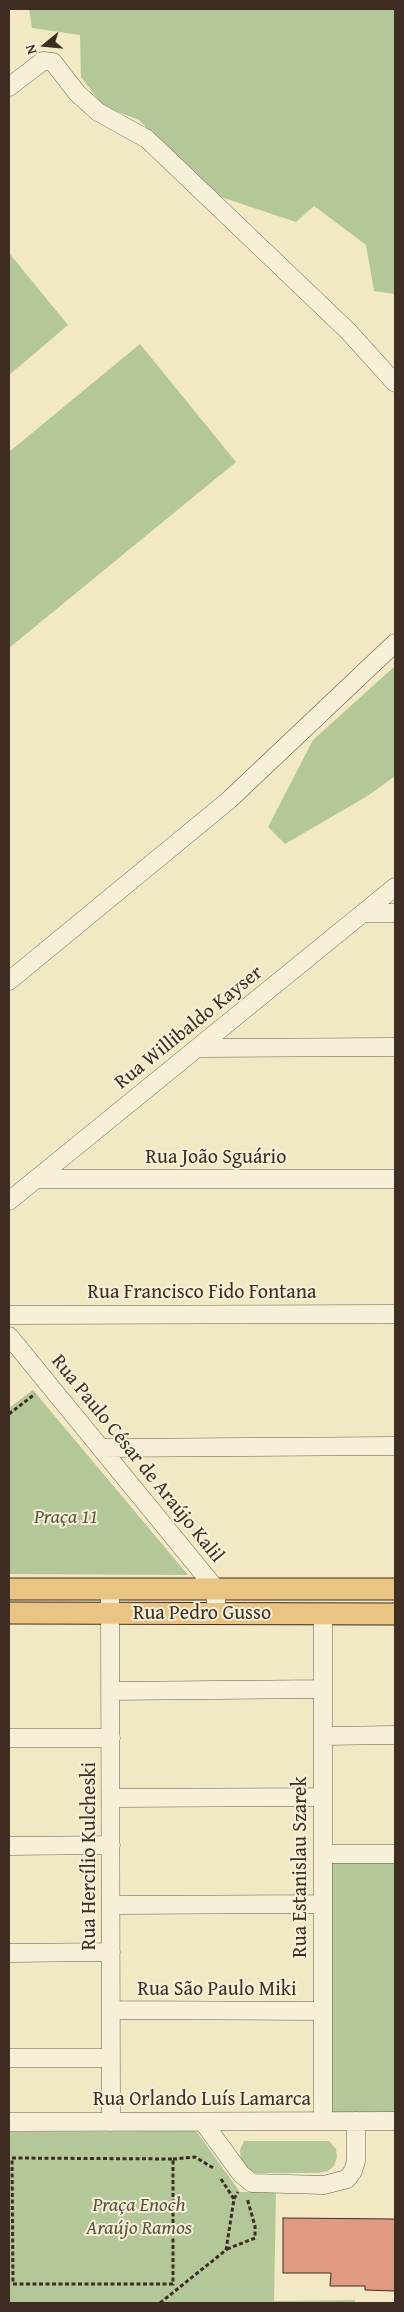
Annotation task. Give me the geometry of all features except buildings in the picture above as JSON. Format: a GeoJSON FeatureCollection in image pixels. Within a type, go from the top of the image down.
{"type":"FeatureCollection","features":[{"type":"Feature","properties":{"kind":"main road","name":"Rua Pedro Gusso"},"geometry":{"type":"LineString","coordinates":[[9,1589],[395,1589]]}},
{"type":"Feature","properties":{"kind":"main road","name":"Rua Pedro Gusso"},"geometry":{"type":"LineString","coordinates":[[11,1614],[395,1614]]}},
{"type":"Feature","properties":{"kind":"street"},"geometry":{"type":"LineString","coordinates":[[9,87],[43,61],[53,62],[77,93],[98,112],[147,139],[348,331],[395,383]]}},
{"type":"Feature","properties":{"kind":"street"},"geometry":{"type":"LineString","coordinates":[[9,981],[230,800],[395,643]]}},
{"type":"Feature","properties":{"kind":"street","name":"Rua Willibaldo Kayser"},"geometry":{"type":"LineString","coordinates":[[9,1201],[395,887]]}},
{"type":"Feature","properties":{"kind":"street"},"geometry":{"type":"LineString","coordinates":[[363,913],[395,913]]}},
{"type":"Feature","properties":{"kind":"street"},"geometry":{"type":"LineString","coordinates":[[198,1048],[395,1047]]}},
{"type":"Feature","properties":{"kind":"street","name":"Rua João Sguário"},"geometry":{"type":"LineString","coordinates":[[36,1179],[395,1180]]}},
{"type":"Feature","properties":{"kind":"street","name":"Rua Francisco Fido Fontana"},"geometry":{"type":"LineString","coordinates":[[9,1315],[395,1314]]}},
{"type":"Feature","properties":{"kind":"street","name":"Rua Paulo César de Araújo Kalil"},"geometry":{"type":"LineString","coordinates":[[9,1336],[216,1589],[216,1614]]}},
{"type":"Feature","properties":{"kind":"street"},"geometry":{"type":"LineString","coordinates":[[100,1448],[395,1446]]}},
{"type":"Feature","properties":{"kind":"street","name":"Rua Hercílio Kulcheski"},"geometry":{"type":"LineString","coordinates":[[110,1590],[111,2122]]}},
{"type":"Feature","properties":{"kind":"street","name":"Rua Estanislau Szarek"},"geometry":{"type":"LineString","coordinates":[[323,1614],[323,2121]]}},
{"type":"Feature","properties":{"kind":"street"},"geometry":{"type":"LineString","coordinates":[[110,1691],[323,1689]]}},
{"type":"Feature","properties":{"kind":"street"},"geometry":{"type":"LineString","coordinates":[[323,1736],[395,1735]]}},
{"type":"Feature","properties":{"kind":"street"},"geometry":{"type":"LineString","coordinates":[[9,1738],[111,1738]]}},
{"type":"Feature","properties":{"kind":"street"},"geometry":{"type":"LineString","coordinates":[[111,1798],[323,1797]]}},
{"type":"Feature","properties":{"kind":"street"},"geometry":{"type":"LineString","coordinates":[[9,1846],[111,1845]]}},
{"type":"Feature","properties":{"kind":"street"},"geometry":{"type":"LineString","coordinates":[[323,1854],[395,1854]]}},
{"type":"Feature","properties":{"kind":"street"},"geometry":{"type":"LineString","coordinates":[[111,1905],[323,1904]]}},
{"type":"Feature","properties":{"kind":"street"},"geometry":{"type":"LineString","coordinates":[[9,1953],[111,1952]]}},
{"type":"Feature","properties":{"kind":"street","name":"Rua São Paulo Miki"},"geometry":{"type":"LineString","coordinates":[[111,2010],[323,2011]]}},
{"type":"Feature","properties":{"kind":"street"},"geometry":{"type":"LineString","coordinates":[[9,2058],[111,2058]]}},
{"type":"Feature","properties":{"kind":"street"},"geometry":{"type":"LineString","coordinates":[[203,2122],[244,2181],[260,2184],[324,2185],[347,2179],[353,2171],[356,2161],[356,2121]]}},
{"type":"Feature","properties":{"kind":"street","name":"Rua Orlando Luís Lamarca"},"geometry":{"type":"LineString","coordinates":[[9,2122],[395,2121]]}},
{"type":"Feature","properties":{"kind":"path"},"geometry":{"type":"LineString","coordinates":[[9,1414],[48,1384]]}},
{"type":"Feature","properties":{"kind":"path"},"geometry":{"type":"LineString","coordinates":[[178,2288],[173,2284],[13,2284],[12,2158],[195,2157],[215,2168],[234,2199]]}},
{"type":"Feature","properties":{"kind":"path"},"geometry":{"type":"LineString","coordinates":[[173,2158],[173,2284]]}},
{"type":"Feature","properties":{"kind":"path"},"geometry":{"type":"LineString","coordinates":[[226,2250],[234,2199],[244,2181]]}},
{"type":"Feature","properties":{"kind":"path"},"geometry":{"type":"LineString","coordinates":[[160,2303],[195,2277],[226,2250],[255,2238],[255,2226],[244,2181]]}},
{"type":"Feature","properties":{"kind":"green space"},"geometry":{"type":"Polygon","coordinates":[[[29,9],[395,9],[395,294],[374,291],[366,245],[314,206],[296,222],[209,193],[139,120],[103,106],[81,77],[80,35],[32,28],[29,9]]]}},
{"type":"Feature","properties":{"kind":"green space"},"geometry":{"type":"Polygon","coordinates":[[[9,253],[68,325],[9,375],[9,253]]]}},
{"type":"Feature","properties":{"kind":"green space"},"geometry":{"type":"Polygon","coordinates":[[[140,344],[236,462],[9,648],[9,452],[140,344]]]}},
{"type":"Feature","properties":{"kind":"green space"},"geometry":{"type":"Polygon","coordinates":[[[395,666],[395,776],[369,795],[285,844],[268,827],[313,740],[395,666]]]}},
{"type":"Feature","properties":{"kind":"green space","name":"Praça 11"},"geometry":{"type":"Polygon","coordinates":[[[33,1390],[188,1575],[9,1574],[9,1408],[33,1390]]]}},
{"type":"Feature","properties":{"kind":"green space"},"geometry":{"type":"Polygon","coordinates":[[[331,1861],[395,1862],[395,2114],[331,2114],[331,1861]]]}},
{"type":"Feature","properties":{"kind":"green space","name":"Praça Enoch Araújo Ramos"},"geometry":{"type":"Polygon","coordinates":[[[196,2131],[240,2192],[276,2192],[274,2301],[355,2300],[355,2303],[9,2303],[9,2132],[196,2131]]]}},
{"type":"Feature","properties":{"kind":"green space"},"geometry":{"type":"Polygon","coordinates":[[[244,2141],[329,2141],[336,2149],[337,2157],[334,2166],[328,2171],[319,2173],[255,2173],[247,2169],[241,2161],[240,2150],[244,2141]]]}}]}
